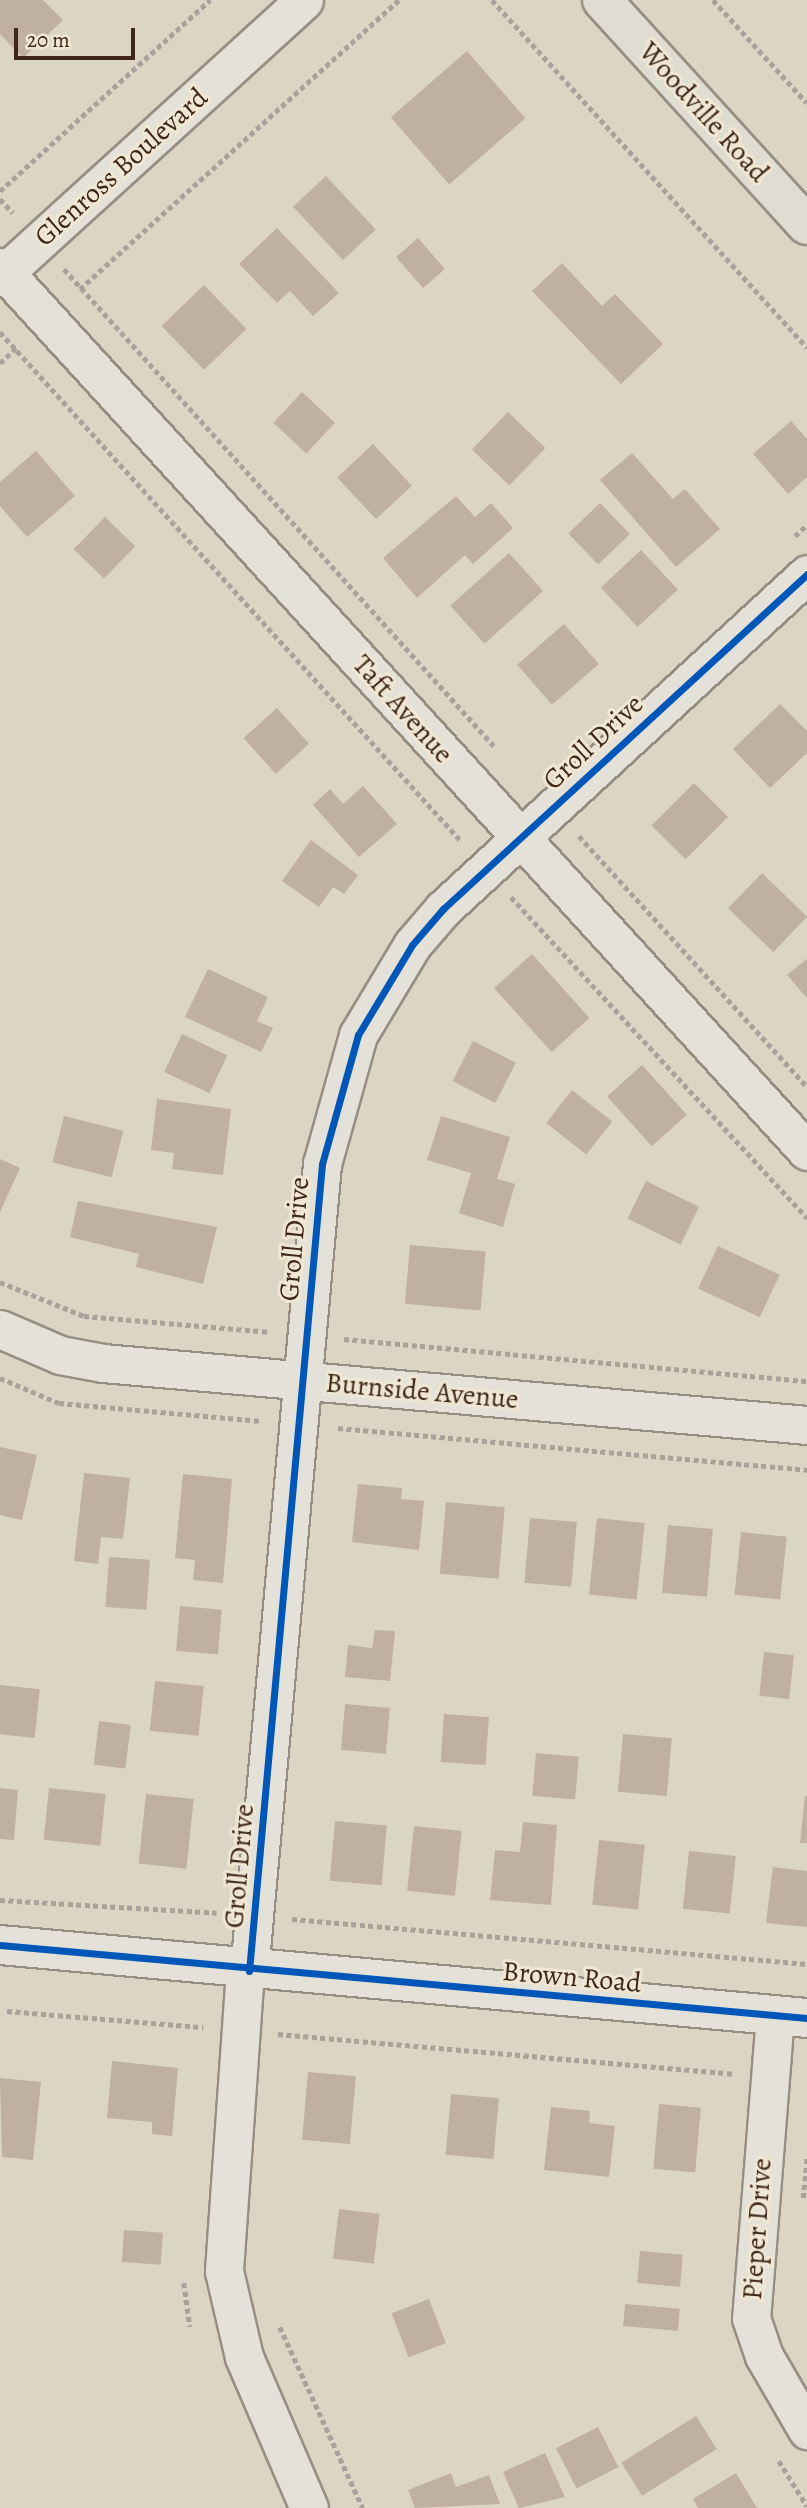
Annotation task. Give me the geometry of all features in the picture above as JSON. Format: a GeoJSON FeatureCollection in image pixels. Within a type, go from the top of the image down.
{"type":"FeatureCollection","features":[{"type":"Feature","properties":{"kind":"main road","name":"Woodville Road"},"geometry":{"type":"LineString","coordinates":[[602,0],[807,225]]}},
{"type":"Feature","properties":{"kind":"street","name":"Glenross Boulevard"},"geometry":{"type":"LineString","coordinates":[[2,272],[304,0]]}},
{"type":"Feature","properties":{"kind":"street","name":"Taft Avenue"},"geometry":{"type":"LineString","coordinates":[[2,272],[807,1151]]}},
{"type":"Feature","properties":{"kind":"street","name":"Groll Drive"},"geometry":{"type":"LineString","coordinates":[[309,2508],[244,2357],[225,2271],[240,2030],[256,1916],[280,1423],[284,1378],[324,1337],[322,1164],[358,1035],[412,945],[493,883],[520,838],[807,574]]}},
{"type":"Feature","properties":{"kind":"street","name":"Burnside Avenue"},"geometry":{"type":"LineString","coordinates":[[0,1329],[84,1361],[807,1425]]}},
{"type":"Feature","properties":{"kind":"street","name":"Brown Road"},"geometry":{"type":"LineString","coordinates":[[0,1945],[247,1971],[791,2017]]}},
{"type":"Feature","properties":{"kind":"street","name":"Pieper Drive"},"geometry":{"type":"LineString","coordinates":[[791,2017],[770,2077],[751,2318],[764,2356],[807,2430]]}},
{"type":"Feature","properties":{"kind":"path"},"geometry":{"type":"LineString","coordinates":[[0,191],[210,0]]}},
{"type":"Feature","properties":{"kind":"path"},"geometry":{"type":"LineString","coordinates":[[0,363],[399,0]]}},
{"type":"Feature","properties":{"kind":"path"},"geometry":{"type":"LineString","coordinates":[[492,0],[807,347]]}},
{"type":"Feature","properties":{"kind":"path"},"geometry":{"type":"LineString","coordinates":[[713,0],[807,103]]}},
{"type":"Feature","properties":{"kind":"path"},"geometry":{"type":"LineString","coordinates":[[56,259],[499,750]]}},
{"type":"Feature","properties":{"kind":"path"},"geometry":{"type":"LineString","coordinates":[[0,332],[460,840],[493,883],[507,893],[807,1218]]}},
{"type":"Feature","properties":{"kind":"path"},"geometry":{"type":"LineString","coordinates":[[787,543],[807,525]]}},
{"type":"Feature","properties":{"kind":"path"},"geometry":{"type":"LineString","coordinates":[[553,808],[807,1087]]}},
{"type":"Feature","properties":{"kind":"path"},"geometry":{"type":"LineString","coordinates":[[452,849],[495,810]]}},
{"type":"Feature","properties":{"kind":"path"},"geometry":{"type":"LineString","coordinates":[[0,1282],[84,1316],[807,1381]]}},
{"type":"Feature","properties":{"kind":"path"},"geometry":{"type":"LineString","coordinates":[[271,1319],[270,1332],[284,1378],[280,1423]]}},
{"type":"Feature","properties":{"kind":"path"},"geometry":{"type":"LineString","coordinates":[[324,1337],[342,1325]]}},
{"type":"Feature","properties":{"kind":"path"},"geometry":{"type":"LineString","coordinates":[[0,1378],[59,1403],[807,1470]]}},
{"type":"Feature","properties":{"kind":"path"},"geometry":{"type":"LineString","coordinates":[[261,1435],[280,1423]]}},
{"type":"Feature","properties":{"kind":"path"},"geometry":{"type":"LineString","coordinates":[[218,1913],[219,1899]]}},
{"type":"Feature","properties":{"kind":"path"},"geometry":{"type":"LineString","coordinates":[[0,1900],[256,1916],[807,1964]]}},
{"type":"Feature","properties":{"kind":"path"},"geometry":{"type":"LineString","coordinates":[[7,2011],[770,2077]]}},
{"type":"Feature","properties":{"kind":"path"},"geometry":{"type":"LineString","coordinates":[[281,2048],[282,2034]]}},
{"type":"Feature","properties":{"kind":"path"},"geometry":{"type":"LineString","coordinates":[[802,2210],[807,2157]]}},
{"type":"Feature","properties":{"kind":"path"},"geometry":{"type":"LineString","coordinates":[[277,2322],[363,2508]]}},
{"type":"Feature","properties":{"kind":"building"},"geometry":{"type":"Polygon","coordinates":[[[0,0],[43,0],[63,20],[23,58],[0,34],[0,0]]]}},
{"type":"Feature","properties":{"kind":"building"},"geometry":{"type":"Polygon","coordinates":[[[467,51],[525,118],[449,184],[391,117],[467,51]]]}},
{"type":"Feature","properties":{"kind":"building"},"geometry":{"type":"Polygon","coordinates":[[[326,176],[376,229],[343,260],[293,207],[326,176]]]}},
{"type":"Feature","properties":{"kind":"building"},"geometry":{"type":"Polygon","coordinates":[[[277,228],[339,293],[313,316],[290,291],[277,303],[239,264],[277,228]]]}},
{"type":"Feature","properties":{"kind":"building"},"geometry":{"type":"Polygon","coordinates":[[[418,238],[445,269],[423,288],[396,257],[418,238]]]}},
{"type":"Feature","properties":{"kind":"building"},"geometry":{"type":"Polygon","coordinates":[[[562,263],[602,306],[615,294],[663,344],[621,384],[532,291],[562,263]]]}},
{"type":"Feature","properties":{"kind":"building"},"geometry":{"type":"Polygon","coordinates":[[[204,285],[246,329],[204,370],[162,326],[204,285]]]}},
{"type":"Feature","properties":{"kind":"building"},"geometry":{"type":"Polygon","coordinates":[[[302,392],[335,423],[306,453],[273,423],[302,392]]]}},
{"type":"Feature","properties":{"kind":"building"},"geometry":{"type":"Polygon","coordinates":[[[508,412],[545,448],[509,486],[472,449],[508,412]]]}},
{"type":"Feature","properties":{"kind":"building"},"geometry":{"type":"Polygon","coordinates":[[[791,421],[807,439],[807,477],[788,494],[753,454],[791,421]]]}},
{"type":"Feature","properties":{"kind":"building"},"geometry":{"type":"Polygon","coordinates":[[[373,444],[412,486],[376,519],[337,477],[373,444]]]}},
{"type":"Feature","properties":{"kind":"building"},"geometry":{"type":"Polygon","coordinates":[[[36,451],[75,496],[27,537],[0,506],[0,482],[36,451]]]}},
{"type":"Feature","properties":{"kind":"building"},"geometry":{"type":"Polygon","coordinates":[[[632,453],[673,499],[685,489],[720,529],[676,567],[600,480],[632,453]]]}},
{"type":"Feature","properties":{"kind":"building"},"geometry":{"type":"Polygon","coordinates":[[[456,496],[475,517],[491,503],[513,528],[473,564],[465,555],[417,598],[383,558],[456,496]]]}},
{"type":"Feature","properties":{"kind":"building"},"geometry":{"type":"Polygon","coordinates":[[[600,503],[630,534],[598,564],[568,534],[600,503]]]}},
{"type":"Feature","properties":{"kind":"building"},"geometry":{"type":"Polygon","coordinates":[[[105,517],[135,546],[104,579],[74,549],[105,517]]]}},
{"type":"Feature","properties":{"kind":"building"},"geometry":{"type":"Polygon","coordinates":[[[641,550],[678,589],[638,627],[601,588],[641,550]]]}},
{"type":"Feature","properties":{"kind":"building"},"geometry":{"type":"Polygon","coordinates":[[[509,553],[543,591],[484,644],[450,606],[509,553]]]}},
{"type":"Feature","properties":{"kind":"building"},"geometry":{"type":"Polygon","coordinates":[[[564,624],[599,664],[552,705],[517,665],[564,624]]]}},
{"type":"Feature","properties":{"kind":"building"},"geometry":{"type":"Polygon","coordinates":[[[780,704],[807,731],[807,753],[770,788],[733,749],[780,704]]]}},
{"type":"Feature","properties":{"kind":"building"},"geometry":{"type":"Polygon","coordinates":[[[277,708],[309,744],[276,774],[244,738],[277,708]]]}},
{"type":"Feature","properties":{"kind":"building"},"geometry":{"type":"Polygon","coordinates":[[[694,783],[728,817],[686,859],[652,825],[694,783]]]}},
{"type":"Feature","properties":{"kind":"building"},"geometry":{"type":"Polygon","coordinates":[[[363,786],[397,824],[359,857],[313,805],[330,789],[343,804],[363,786]]]}},
{"type":"Feature","properties":{"kind":"building"},"geometry":{"type":"Polygon","coordinates":[[[311,840],[358,875],[344,894],[333,887],[319,907],[282,881],[311,840]]]}},
{"type":"Feature","properties":{"kind":"building"},"geometry":{"type":"Polygon","coordinates":[[[762,873],[807,916],[773,952],[728,908],[762,873]]]}},
{"type":"Feature","properties":{"kind":"building"},"geometry":{"type":"Polygon","coordinates":[[[532,954],[590,1018],[552,1052],[494,988],[532,954]]]}},
{"type":"Feature","properties":{"kind":"building"},"geometry":{"type":"Polygon","coordinates":[[[807,959],[807,998],[787,975],[807,959]]]}},
{"type":"Feature","properties":{"kind":"building"},"geometry":{"type":"Polygon","coordinates":[[[208,969],[268,997],[257,1021],[273,1028],[261,1052],[185,1017],[208,969]]]}},
{"type":"Feature","properties":{"kind":"building"},"geometry":{"type":"Polygon","coordinates":[[[182,1034],[227,1055],[210,1093],[164,1072],[182,1034]]]}},
{"type":"Feature","properties":{"kind":"building"},"geometry":{"type":"Polygon","coordinates":[[[473,1041],[516,1063],[495,1103],[453,1081],[473,1041]]]}},
{"type":"Feature","properties":{"kind":"building"},"geometry":{"type":"Polygon","coordinates":[[[642,1065],[687,1115],[652,1146],[607,1096],[642,1065]]]}},
{"type":"Feature","properties":{"kind":"building"},"geometry":{"type":"Polygon","coordinates":[[[572,1090],[612,1121],[586,1154],[546,1123],[572,1090]]]}},
{"type":"Feature","properties":{"kind":"building"},"geometry":{"type":"Polygon","coordinates":[[[157,1099],[231,1109],[223,1175],[172,1169],[174,1153],[151,1150],[157,1099]]]}},
{"type":"Feature","properties":{"kind":"building"},"geometry":{"type":"Polygon","coordinates":[[[64,1116],[123,1131],[112,1177],[52,1163],[64,1116]]]}},
{"type":"Feature","properties":{"kind":"building"},"geometry":{"type":"Polygon","coordinates":[[[441,1116],[510,1137],[497,1179],[515,1184],[503,1227],[459,1213],[471,1173],[427,1160],[441,1116]]]}},
{"type":"Feature","properties":{"kind":"building"},"geometry":{"type":"Polygon","coordinates":[[[0,1159],[20,1168],[0,1212],[0,1159]]]}},
{"type":"Feature","properties":{"kind":"building"},"geometry":{"type":"Polygon","coordinates":[[[646,1181],[699,1207],[681,1245],[628,1219],[646,1181]]]}},
{"type":"Feature","properties":{"kind":"building"},"geometry":{"type":"Polygon","coordinates":[[[78,1201],[217,1227],[203,1284],[136,1267],[139,1254],[70,1237],[78,1201]]]}},
{"type":"Feature","properties":{"kind":"building"},"geometry":{"type":"Polygon","coordinates":[[[410,1245],[486,1252],[481,1310],[405,1304],[410,1245]]]}},
{"type":"Feature","properties":{"kind":"building"},"geometry":{"type":"Polygon","coordinates":[[[718,1246],[780,1275],[760,1317],[698,1289],[718,1246]]]}},
{"type":"Feature","properties":{"kind":"building"},"geometry":{"type":"Polygon","coordinates":[[[0,1447],[37,1455],[22,1520],[0,1515],[0,1447]]]}},
{"type":"Feature","properties":{"kind":"building"},"geometry":{"type":"Polygon","coordinates":[[[84,1473],[130,1478],[123,1539],[101,1537],[98,1564],[74,1561],[84,1473]]]}},
{"type":"Feature","properties":{"kind":"building"},"geometry":{"type":"Polygon","coordinates":[[[183,1474],[232,1479],[223,1583],[193,1580],[195,1560],[175,1558],[183,1474]]]}},
{"type":"Feature","properties":{"kind":"building"},"geometry":{"type":"Polygon","coordinates":[[[358,1484],[402,1488],[401,1499],[424,1501],[419,1550],[352,1542],[358,1484]]]}},
{"type":"Feature","properties":{"kind":"building"},"geometry":{"type":"Polygon","coordinates":[[[446,1502],[505,1507],[499,1579],[440,1574],[446,1502]]]}},
{"type":"Feature","properties":{"kind":"building"},"geometry":{"type":"Polygon","coordinates":[[[530,1518],[577,1522],[571,1587],[524,1583],[530,1518]]]}},
{"type":"Feature","properties":{"kind":"building"},"geometry":{"type":"Polygon","coordinates":[[[597,1518],[645,1523],[637,1600],[589,1595],[597,1518]]]}},
{"type":"Feature","properties":{"kind":"building"},"geometry":{"type":"Polygon","coordinates":[[[668,1525],[713,1529],[707,1597],[662,1593],[668,1525]]]}},
{"type":"Feature","properties":{"kind":"building"},"geometry":{"type":"Polygon","coordinates":[[[741,1532],[787,1537],[780,1599],[734,1595],[741,1532]]]}},
{"type":"Feature","properties":{"kind":"building"},"geometry":{"type":"Polygon","coordinates":[[[109,1557],[150,1560],[146,1610],[106,1607],[109,1557]]]}},
{"type":"Feature","properties":{"kind":"building"},"geometry":{"type":"Polygon","coordinates":[[[180,1606],[222,1610],[218,1654],[176,1651],[180,1606]]]}},
{"type":"Feature","properties":{"kind":"building"},"geometry":{"type":"Polygon","coordinates":[[[375,1630],[395,1631],[390,1681],[345,1677],[348,1645],[372,1648],[375,1630]]]}},
{"type":"Feature","properties":{"kind":"building"},"geometry":{"type":"Polygon","coordinates":[[[764,1652],[794,1655],[789,1699],[759,1696],[764,1652]]]}},
{"type":"Feature","properties":{"kind":"building"},"geometry":{"type":"Polygon","coordinates":[[[155,1681],[204,1686],[199,1736],[150,1731],[155,1681]]]}},
{"type":"Feature","properties":{"kind":"building"},"geometry":{"type":"Polygon","coordinates":[[[0,1685],[40,1689],[35,1738],[0,1734],[0,1685]]]}},
{"type":"Feature","properties":{"kind":"building"},"geometry":{"type":"Polygon","coordinates":[[[345,1704],[390,1708],[386,1754],[341,1750],[345,1704]]]}},
{"type":"Feature","properties":{"kind":"building"},"geometry":{"type":"Polygon","coordinates":[[[444,1714],[489,1717],[486,1765],[441,1762],[444,1714]]]}},
{"type":"Feature","properties":{"kind":"building"},"geometry":{"type":"Polygon","coordinates":[[[99,1721],[131,1725],[125,1769],[94,1765],[99,1721]]]}},
{"type":"Feature","properties":{"kind":"building"},"geometry":{"type":"Polygon","coordinates":[[[623,1734],[672,1738],[667,1796],[618,1792],[623,1734]]]}},
{"type":"Feature","properties":{"kind":"building"},"geometry":{"type":"Polygon","coordinates":[[[536,1753],[579,1757],[575,1800],[532,1796],[536,1753]]]}},
{"type":"Feature","properties":{"kind":"building"},"geometry":{"type":"Polygon","coordinates":[[[0,1788],[18,1790],[14,1840],[0,1839],[0,1788]]]}},
{"type":"Feature","properties":{"kind":"building"},"geometry":{"type":"Polygon","coordinates":[[[49,1788],[106,1794],[100,1846],[44,1840],[49,1788]]]}},
{"type":"Feature","properties":{"kind":"building"},"geometry":{"type":"Polygon","coordinates":[[[146,1794],[194,1799],[186,1869],[139,1864],[146,1794]]]}},
{"type":"Feature","properties":{"kind":"building"},"geometry":{"type":"Polygon","coordinates":[[[805,1796],[807,1843],[800,1843],[805,1796]]]}},
{"type":"Feature","properties":{"kind":"building"},"geometry":{"type":"Polygon","coordinates":[[[335,1821],[387,1826],[382,1885],[330,1881],[335,1821]]]}},
{"type":"Feature","properties":{"kind":"building"},"geometry":{"type":"Polygon","coordinates":[[[523,1822],[557,1825],[551,1905],[490,1900],[495,1850],[520,1852],[523,1822]]]}},
{"type":"Feature","properties":{"kind":"building"},"geometry":{"type":"Polygon","coordinates":[[[414,1826],[462,1831],[455,1896],[407,1891],[414,1826]]]}},
{"type":"Feature","properties":{"kind":"building"},"geometry":{"type":"Polygon","coordinates":[[[599,1840],[645,1845],[638,1909],[592,1905],[599,1840]]]}},
{"type":"Feature","properties":{"kind":"building"},"geometry":{"type":"Polygon","coordinates":[[[689,1851],[736,1856],[730,1914],[683,1909],[689,1851]]]}},
{"type":"Feature","properties":{"kind":"building"},"geometry":{"type":"Polygon","coordinates":[[[773,1867],[807,1871],[807,1927],[766,1923],[773,1867]]]}},
{"type":"Feature","properties":{"kind":"building"},"geometry":{"type":"Polygon","coordinates":[[[112,2061],[178,2068],[172,2136],[152,2134],[152,2122],[107,2118],[112,2061]]]}},
{"type":"Feature","properties":{"kind":"building"},"geometry":{"type":"Polygon","coordinates":[[[308,2072],[356,2076],[350,2144],[302,2140],[308,2072]]]}},
{"type":"Feature","properties":{"kind":"building"},"geometry":{"type":"Polygon","coordinates":[[[0,2078],[41,2082],[33,2160],[2,2157],[0,2078]]]}},
{"type":"Feature","properties":{"kind":"building"},"geometry":{"type":"Polygon","coordinates":[[[451,2094],[499,2098],[494,2159],[446,2155],[451,2094]]]}},
{"type":"Feature","properties":{"kind":"building"},"geometry":{"type":"Polygon","coordinates":[[[659,2104],[701,2108],[695,2172],[653,2169],[659,2104]]]}},
{"type":"Feature","properties":{"kind":"building"},"geometry":{"type":"Polygon","coordinates":[[[551,2107],[590,2111],[589,2123],[615,2126],[609,2177],[544,2170],[551,2107]]]}},
{"type":"Feature","properties":{"kind":"building"},"geometry":{"type":"Polygon","coordinates":[[[339,2209],[380,2214],[374,2264],[333,2259],[339,2209]]]}},
{"type":"Feature","properties":{"kind":"building"},"geometry":{"type":"Polygon","coordinates":[[[124,2230],[163,2233],[161,2265],[122,2262],[124,2230]]]}},
{"type":"Feature","properties":{"kind":"building"},"geometry":{"type":"Polygon","coordinates":[[[640,2251],[683,2255],[680,2287],[637,2283],[640,2251]]]}},
{"type":"Feature","properties":{"kind":"building"},"geometry":{"type":"Polygon","coordinates":[[[429,2299],[446,2343],[409,2357],[392,2313],[429,2299]]]}},
{"type":"Feature","properties":{"kind":"building"},"geometry":{"type":"Polygon","coordinates":[[[625,2304],[680,2309],[678,2331],[623,2326],[625,2304]]]}},
{"type":"Feature","properties":{"kind":"building"},"geometry":{"type":"Polygon","coordinates":[[[696,2416],[717,2449],[642,2496],[621,2463],[696,2416]]]}},
{"type":"Feature","properties":{"kind":"building"},"geometry":{"type":"Polygon","coordinates":[[[598,2427],[618,2467],[577,2488],[556,2448],[598,2427]]]}},
{"type":"Feature","properties":{"kind":"building"},"geometry":{"type":"Polygon","coordinates":[[[545,2453],[565,2497],[519,2508],[503,2472],[545,2453]]]}},
{"type":"Feature","properties":{"kind":"building"},"geometry":{"type":"Polygon","coordinates":[[[451,2473],[456,2487],[489,2475],[500,2504],[415,2508],[408,2490],[451,2473]]]}},
{"type":"Feature","properties":{"kind":"building"},"geometry":{"type":"Polygon","coordinates":[[[736,2473],[757,2508],[698,2508],[693,2499],[736,2473]]]}},
{"type":"Feature","properties":{"kind":"cycle path"},"geometry":{"type":"LineString","coordinates":[[249,1971],[322,1164],[358,1035],[412,945],[443,909],[807,574]]}},
{"type":"Feature","properties":{"kind":"cycle path"},"geometry":{"type":"LineString","coordinates":[[0,1945],[807,2018]]}}]}
